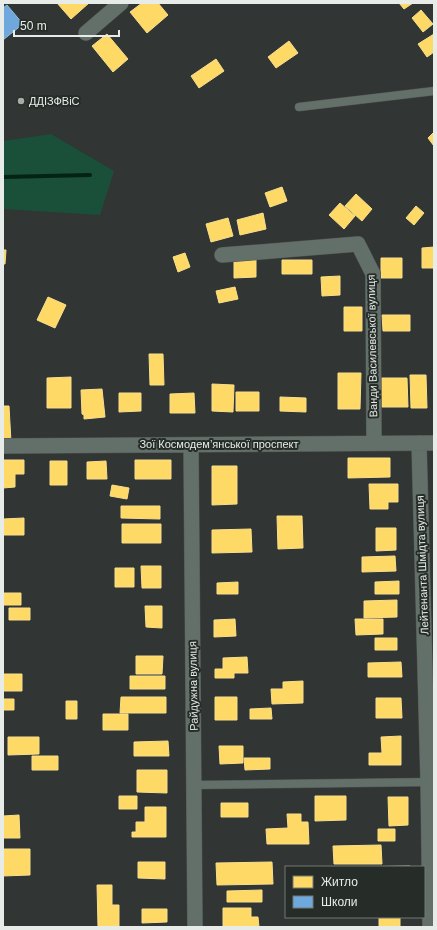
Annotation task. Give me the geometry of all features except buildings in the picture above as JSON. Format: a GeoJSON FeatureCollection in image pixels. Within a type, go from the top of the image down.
{"type":"FeatureCollection","features":[{"type":"Feature","properties":{"kind":"street"},"geometry":{"type":"LineString","coordinates":[[86,33],[121,3]]}},
{"type":"Feature","properties":{"kind":"street","name":"Ванди Василевської вулиця"},"geometry":{"type":"LineString","coordinates":[[222,254],[358,244],[373,274],[374,443]]}},
{"type":"Feature","properties":{"kind":"street","name":"Лейтенанта Шмідта вулиця"},"geometry":{"type":"LineString","coordinates":[[419,443],[431,782],[430,927]]}},
{"type":"Feature","properties":{"kind":"street","name":"Зої Космодем’янської проспект"},"geometry":{"type":"LineString","coordinates":[[3,446],[434,443]]}},
{"type":"Feature","properties":{"kind":"street","name":"Райдужна вулиця"},"geometry":{"type":"LineString","coordinates":[[191,444],[195,927]]}},
{"type":"Feature","properties":{"kind":"lane"},"geometry":{"type":"LineString","coordinates":[[299,107],[434,91]]}},
{"type":"Feature","properties":{"kind":"lane"},"geometry":{"type":"LineString","coordinates":[[194,785],[431,782]]}},
{"type":"Feature","properties":{"kind":"green space"},"geometry":{"type":"Polygon","coordinates":[[[51,134],[114,171],[100,215],[3,209],[3,141],[51,134]]]}},
{"type":"Feature","properties":{"kind":"waterway"},"geometry":{"type":"LineString","coordinates":[[3,177],[90,175]]}},
{"type":"Feature","properties":{"kind":"place","name":"ДДІЗФВіС"},"geometry":{"type":"Point","coordinates":[21,101]}}]}
